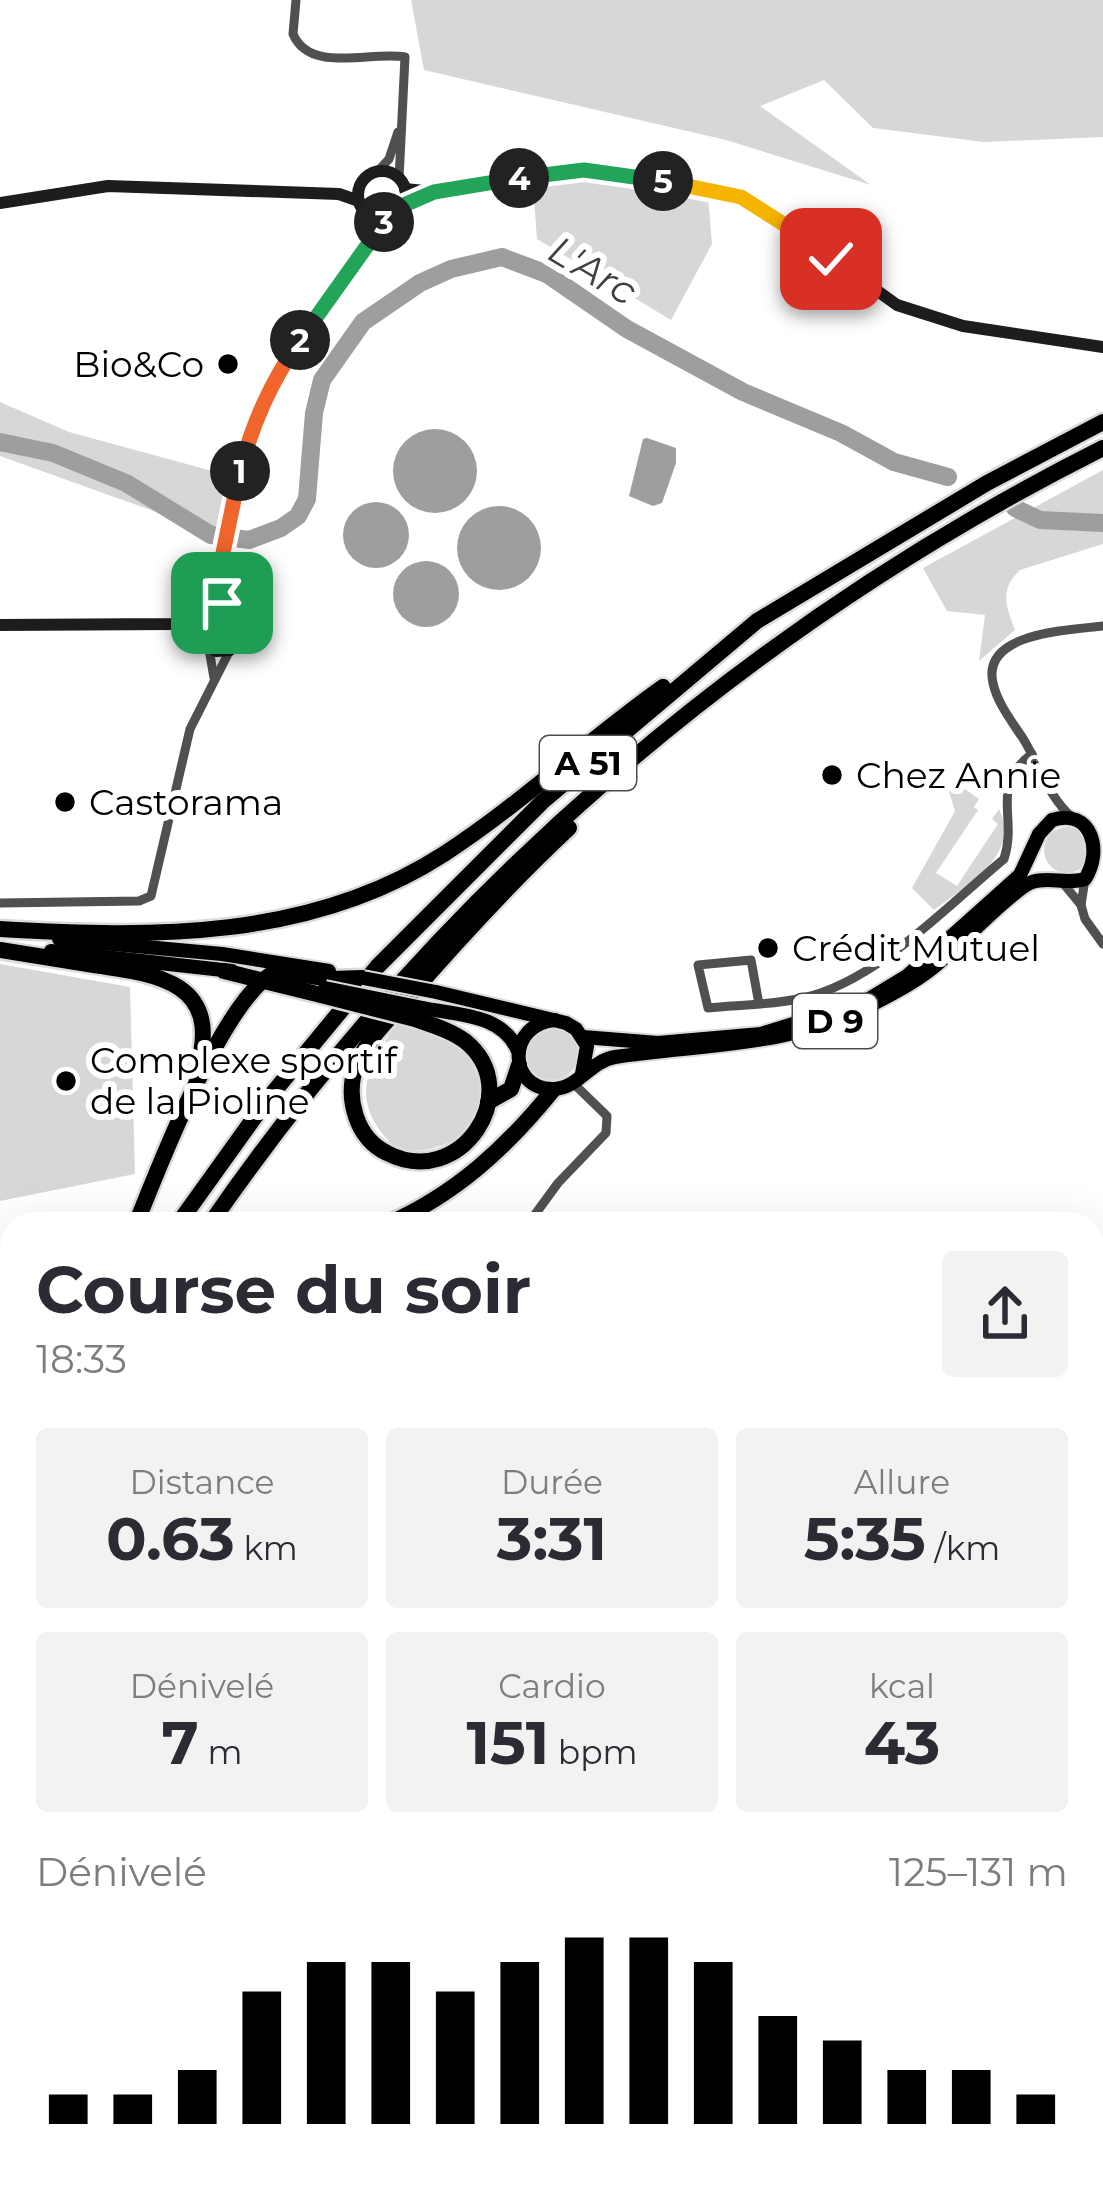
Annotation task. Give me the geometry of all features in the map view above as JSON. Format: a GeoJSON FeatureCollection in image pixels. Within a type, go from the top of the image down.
{"type":"FeatureCollection","features":[{"type":"Feature","properties":{"kind":"highway","name":"A 51"},"geometry":{"type":"LineString","coordinates":[[187,1212],[303,1054],[413,927],[542,802],[757,621],[959,499],[1103,422]]}},
{"type":"Feature","properties":{"kind":"highway","name":"A 51"},"geometry":{"type":"LineString","coordinates":[[219,1212],[322,1072],[445,933],[595,789],[733,678],[897,563],[1103,448]]}},
{"type":"Feature","properties":{"kind":"highway"},"geometry":{"type":"LineString","coordinates":[[0,932],[155,934],[238,928],[302,914],[377,888],[426,865],[467,838],[624,714],[757,621]]}},
{"type":"Feature","properties":{"kind":"highway"},"geometry":{"type":"LineString","coordinates":[[224,970],[328,984],[419,1014],[472,1048],[486,1075],[488,1102],[482,1123],[464,1147],[443,1159],[417,1162],[390,1156],[367,1138],[355,1115],[352,1079],[359,1059],[386,1022],[485,912],[583,814],[733,678]]}},
{"type":"Feature","properties":{"kind":"highway"},"geometry":{"type":"LineString","coordinates":[[0,948],[151,974],[183,988],[200,1014],[203,1039],[197,1068],[141,1212]]}},
{"type":"Feature","properties":{"kind":"highway"},"geometry":{"type":"LineString","coordinates":[[170,1141],[222,1040],[264,978]]}},
{"type":"Feature","properties":{"kind":"highway"},"geometry":{"type":"LineString","coordinates":[[328,984],[363,978]]}},
{"type":"Feature","properties":{"kind":"highway"},"geometry":{"type":"LineString","coordinates":[[488,1102],[511,1089],[519,1058]]}},
{"type":"Feature","properties":{"kind":"highway"},"geometry":{"type":"LineString","coordinates":[[409,1212],[497,1155],[553,1090]]}},
{"type":"Feature","properties":{"kind":"main road"},"geometry":{"type":"LineString","coordinates":[[0,625],[175,624],[197,619],[208,606],[218,575],[250,430],[266,392],[365,244],[404,205],[434,192],[584,170],[713,189],[761,207],[897,305],[963,326],[1103,347]]}},
{"type":"Feature","properties":{"kind":"main road"},"geometry":{"type":"LineString","coordinates":[[302,191],[362,182],[377,172],[434,192]]}},
{"type":"Feature","properties":{"kind":"main road"},"geometry":{"type":"LineString","coordinates":[[362,182],[365,244]]}},
{"type":"Feature","properties":{"kind":"main road"},"geometry":{"type":"LineString","coordinates":[[402,184],[404,205]]}},
{"type":"Feature","properties":{"kind":"main road"},"geometry":{"type":"LineString","coordinates":[[0,203],[108,187],[302,191],[346,194],[387,219]]}},
{"type":"Feature","properties":{"kind":"main road"},"geometry":{"type":"LineString","coordinates":[[175,624],[209,649],[230,650],[241,639],[244,624],[229,605],[218,575]]}},
{"type":"Feature","properties":{"kind":"main road"},"geometry":{"type":"LineString","coordinates":[[208,606],[229,605]]}},
{"type":"Feature","properties":{"kind":"main road"},"geometry":{"type":"LineString","coordinates":[[197,619],[197,636]]}},
{"type":"Feature","properties":{"kind":"main road"},"geometry":{"type":"LineString","coordinates":[[1059,818],[1088,821],[1103,849],[1096,868],[1085,879],[1052,878],[1032,855],[1046,825],[1059,818]]}},
{"type":"Feature","properties":{"kind":"main road","name":"D 9"},"geometry":{"type":"LineString","coordinates":[[583,1037],[658,1043],[760,1034],[864,1002],[907,976],[1020,874],[1032,855]]}},
{"type":"Feature","properties":{"kind":"main road","name":"D 9"},"geometry":{"type":"LineString","coordinates":[[578,1078],[604,1059],[766,1041],[871,1006],[937,965],[1017,890],[1052,878]]}},
{"type":"Feature","properties":{"kind":"main road"},"geometry":{"type":"LineString","coordinates":[[0,932],[222,954],[328,984]]}},
{"type":"Feature","properties":{"kind":"main road"},"geometry":{"type":"LineString","coordinates":[[0,948],[224,970]]}},
{"type":"Feature","properties":{"kind":"main road"},"geometry":{"type":"LineString","coordinates":[[363,978],[566,1023],[583,1037],[588,1055],[578,1078],[553,1090],[532,1083],[507,1031],[495,1024],[419,1014]]}},
{"type":"Feature","properties":{"kind":"main road"},"geometry":{"type":"LineString","coordinates":[[519,1058],[521,1041],[535,1025],[555,1020]]}},
{"type":"Feature","properties":{"kind":"street"},"geometry":{"type":"LineString","coordinates":[[296,0],[293,34],[309,54],[405,57],[402,184]]}},
{"type":"Feature","properties":{"kind":"street"},"geometry":{"type":"LineString","coordinates":[[377,172],[389,159],[402,122]]}},
{"type":"Feature","properties":{"kind":"street"},"geometry":{"type":"LineString","coordinates":[[1046,825],[1054,802],[1045,775],[993,685],[994,660],[1024,639],[1103,626]]}},
{"type":"Feature","properties":{"kind":"street"},"geometry":{"type":"LineString","coordinates":[[209,649],[214,678]]}},
{"type":"Feature","properties":{"kind":"street"},"geometry":{"type":"LineString","coordinates":[[0,903],[139,901],[152,896],[190,729],[230,650]]}},
{"type":"Feature","properties":{"kind":"street"},"geometry":{"type":"LineString","coordinates":[[759,1004],[751,960],[698,965],[708,1008],[759,1004],[806,998],[867,972],[1004,860],[1010,777],[1032,754]]}},
{"type":"Feature","properties":{"kind":"street"},"geometry":{"type":"LineString","coordinates":[[1054,802],[1088,821]]}},
{"type":"Feature","properties":{"kind":"street"},"geometry":{"type":"LineString","coordinates":[[1052,878],[1082,905]]}},
{"type":"Feature","properties":{"kind":"street"},"geometry":{"type":"LineString","coordinates":[[1085,879],[1085,919],[1103,944]]}},
{"type":"Feature","properties":{"kind":"street"},"geometry":{"type":"LineString","coordinates":[[537,1212],[606,1133],[607,1116],[578,1078]]}},
{"type":"Feature","properties":{"kind":"shaded area"},"geometry":{"type":"Polygon","coordinates":[[[411,0],[1103,0],[1103,137],[984,142],[873,128],[824,80],[760,106],[871,185],[726,140],[424,70],[411,0]]]}},
{"type":"Feature","properties":{"kind":"shaded area"},"geometry":{"type":"Polygon","coordinates":[[[592,176],[708,197],[712,244],[671,320],[537,239],[533,187],[592,176]]]}},
{"type":"Feature","properties":{"kind":"shaded area"},"geometry":{"type":"Polygon","coordinates":[[[0,402],[69,432],[227,475],[214,539],[170,517],[0,456],[0,402]]]}},
{"type":"Feature","properties":{"kind":"shaded area"},"geometry":{"type":"Polygon","coordinates":[[[435,429],[465,441],[477,471],[465,501],[435,513],[405,501],[393,471],[405,441],[435,429]]]}},
{"type":"Feature","properties":{"kind":"shaded area"},"geometry":{"type":"Polygon","coordinates":[[[647,438],[676,448],[676,463],[662,503],[653,506],[629,496],[647,438]]]}},
{"type":"Feature","properties":{"kind":"shaded area"},"geometry":{"type":"Polygon","coordinates":[[[1103,470],[1103,544],[1020,570],[1007,591],[1015,630],[979,661],[985,615],[947,611],[923,568],[1103,470]]]}},
{"type":"Feature","properties":{"kind":"shaded area"},"geometry":{"type":"Polygon","coordinates":[[[376,502],[400,511],[409,535],[400,559],[376,568],[352,559],[343,535],[352,511],[376,502]]]}},
{"type":"Feature","properties":{"kind":"shaded area"},"geometry":{"type":"Polygon","coordinates":[[[499,506],[529,518],[541,548],[529,578],[499,590],[469,578],[457,548],[469,518],[499,506]]]}},
{"type":"Feature","properties":{"kind":"shaded area"},"geometry":{"type":"Polygon","coordinates":[[[426,561],[450,570],[459,594],[450,618],[426,627],[402,618],[393,594],[402,570],[426,561]]]}},
{"type":"Feature","properties":{"kind":"shaded area"},"geometry":{"type":"Polygon","coordinates":[[[956,783],[979,799],[974,807],[978,810],[936,873],[957,886],[998,824],[992,819],[999,809],[1003,841],[975,880],[934,910],[912,888],[955,811],[947,785],[956,783]]]}},
{"type":"Feature","properties":{"kind":"shaded area"},"geometry":{"type":"Polygon","coordinates":[[[1067,827],[1083,834],[1090,850],[1083,866],[1067,873],[1051,866],[1044,850],[1051,834],[1067,827]]]}},
{"type":"Feature","properties":{"kind":"shaded area","name":"Complexe sportif de la Pioline"},"geometry":{"type":"Polygon","coordinates":[[[0,964],[130,987],[135,1174],[0,1201],[0,964]]]}},
{"type":"Feature","properties":{"kind":"shaded area"},"geometry":{"type":"Polygon","coordinates":[[[396,1024],[451,1040],[478,1071],[483,1090],[480,1109],[457,1137],[439,1146],[396,1149],[372,1117],[366,1087],[396,1024]]]}},
{"type":"Feature","properties":{"kind":"shaded area"},"geometry":{"type":"Polygon","coordinates":[[[552,1028],[571,1035],[578,1054],[571,1073],[552,1080],[533,1073],[526,1054],[533,1035],[552,1028]]]}},
{"type":"Feature","properties":{"kind":"waterway","name":"L'Arc"},"geometry":{"type":"LineString","coordinates":[[0,442],[53,453],[126,483],[211,535],[249,540],[298,516],[307,499],[314,413],[322,380],[363,322],[420,283],[451,269],[502,257],[547,274],[627,329],[743,392],[841,433],[894,462],[948,477]]}},
{"type":"Feature","properties":{"kind":"waterway","name":"L'Arc"},"geometry":{"type":"LineString","coordinates":[[1015,508],[1040,520],[1103,523]]}},
{"type":"Feature","properties":{"kind":"place","name":"Bio&Co"},"geometry":{"type":"Point","coordinates":[228,364]}},
{"type":"Feature","properties":{"kind":"place","name":"Chez Annie"},"geometry":{"type":"Point","coordinates":[832,775]}},
{"type":"Feature","properties":{"kind":"place","name":"Castorama"},"geometry":{"type":"Point","coordinates":[65,802]}},
{"type":"Feature","properties":{"kind":"place","name":"Crédit Mutuel"},"geometry":{"type":"Point","coordinates":[768,948]}},
{"type":"Feature","properties":{"kind":"place","name":"Complexe sportif de la Pioline"},"geometry":{"type":"Point","coordinates":[66,1081]}},
{"type":"Feature","properties":{"kind":"route"},"geometry":{"type":"LineString","coordinates":[[222,603],[229,605],[218,577],[236,487],[250,430],[266,392],[365,244],[404,205],[434,192],[560,172],[607,171],[741,197],[831,259]]}}]}
